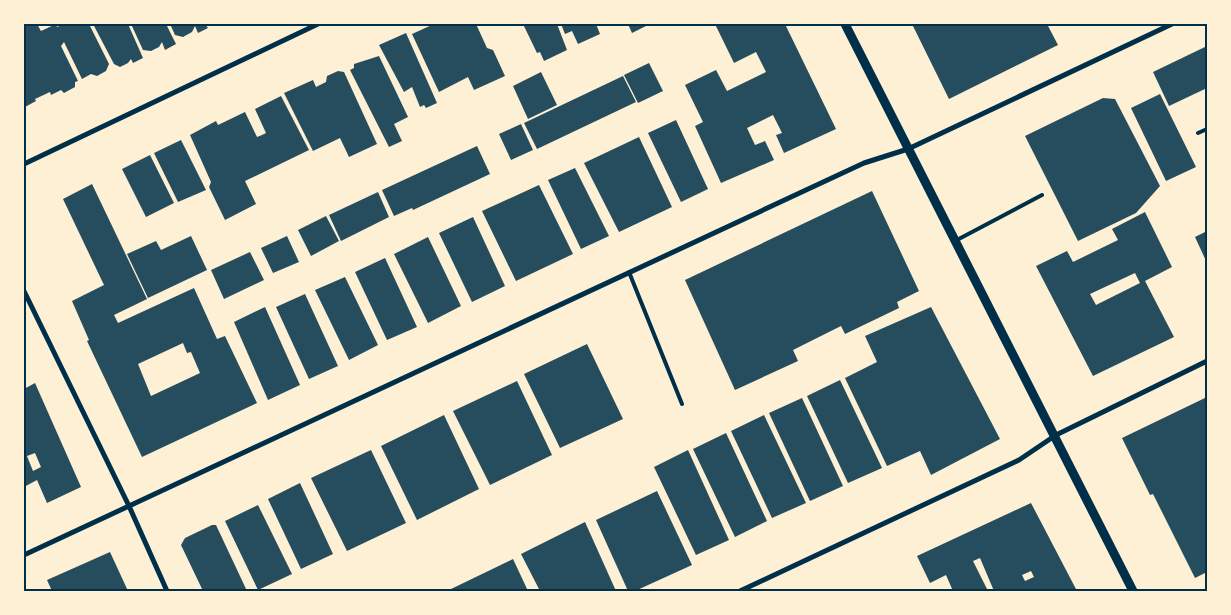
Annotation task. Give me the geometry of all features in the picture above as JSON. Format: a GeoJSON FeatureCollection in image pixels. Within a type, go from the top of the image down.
{"type":"FeatureCollection","features":[{"type":"Feature","properties":{"kind":"street"},"geometry":{"type":"LineString","coordinates":[[24,164],[318,24]]}},
{"type":"Feature","properties":{"kind":"street"},"geometry":{"type":"LineString","coordinates":[[845,24],[1056,435],[1133,591]]}},
{"type":"Feature","properties":{"kind":"street"},"geometry":{"type":"LineString","coordinates":[[24,555],[864,162],[908,149],[1172,24]]}},
{"type":"Feature","properties":{"kind":"street"},"geometry":{"type":"LineString","coordinates":[[24,291],[129,506],[167,591]]}},
{"type":"Feature","properties":{"kind":"street"},"geometry":{"type":"LineString","coordinates":[[740,591],[1019,460],[1056,435],[1207,360]]}},
{"type":"Feature","properties":{"kind":"lane"},"geometry":{"type":"LineString","coordinates":[[1198,133],[1207,129]]}},
{"type":"Feature","properties":{"kind":"lane"},"geometry":{"type":"LineString","coordinates":[[955,241],[1042,196]]}},
{"type":"Feature","properties":{"kind":"lane"},"geometry":{"type":"LineString","coordinates":[[629,272],[682,404]]}},
{"type":"Feature","properties":{"kind":"building"},"geometry":{"type":"Polygon","coordinates":[[[37,24],[41,31],[56,24],[57,27],[64,24],[89,24],[109,64],[106,71],[97,76],[91,74],[82,79],[64,42],[61,46],[78,81],[75,82],[75,87],[64,93],[61,90],[51,95],[50,92],[35,99],[36,101],[25,107],[24,25],[37,24]]]}},
{"type":"Feature","properties":{"kind":"building"},"geometry":{"type":"Polygon","coordinates":[[[93,24],[128,24],[143,58],[133,63],[131,59],[120,67],[114,64],[93,24]]]}},
{"type":"Feature","properties":{"kind":"building"},"geometry":{"type":"Polygon","coordinates":[[[131,24],[166,24],[176,44],[165,50],[162,42],[159,47],[151,51],[143,50],[131,24]]]}},
{"type":"Feature","properties":{"kind":"building"},"geometry":{"type":"Polygon","coordinates":[[[170,24],[205,24],[208,28],[198,33],[195,26],[192,32],[183,37],[175,35],[170,24]]]}},
{"type":"Feature","properties":{"kind":"building"},"geometry":{"type":"Polygon","coordinates":[[[434,24],[476,24],[487,48],[493,50],[505,76],[474,90],[468,77],[439,92],[412,34],[434,24]]]}},
{"type":"Feature","properties":{"kind":"building"},"geometry":{"type":"Polygon","coordinates":[[[523,24],[557,24],[567,50],[544,61],[540,52],[537,53],[523,24]]]}},
{"type":"Feature","properties":{"kind":"building"},"geometry":{"type":"Polygon","coordinates":[[[561,24],[596,24],[600,34],[578,44],[572,31],[565,34],[561,24]]]}},
{"type":"Feature","properties":{"kind":"building"},"geometry":{"type":"Polygon","coordinates":[[[628,24],[650,24],[632,33],[628,24]]]}},
{"type":"Feature","properties":{"kind":"building"},"geometry":{"type":"Polygon","coordinates":[[[715,24],[785,24],[836,129],[784,153],[776,135],[782,133],[773,115],[747,128],[755,145],[765,141],[774,160],[721,183],[695,126],[703,122],[685,85],[716,70],[727,91],[766,72],[756,52],[734,63],[715,24]]]}},
{"type":"Feature","properties":{"kind":"building"},"geometry":{"type":"Polygon","coordinates":[[[912,24],[1047,24],[1058,45],[949,99],[912,24]]]}},
{"type":"Feature","properties":{"kind":"building"},"geometry":{"type":"Polygon","coordinates":[[[406,33],[437,103],[426,108],[424,105],[420,107],[412,87],[404,92],[379,45],[406,33]]]}},
{"type":"Feature","properties":{"kind":"building"},"geometry":{"type":"Polygon","coordinates":[[[1207,46],[1207,88],[1169,106],[1153,72],[1207,46]]]}},
{"type":"Feature","properties":{"kind":"building"},"geometry":{"type":"Polygon","coordinates":[[[379,56],[408,117],[394,124],[402,141],[389,147],[350,70],[354,68],[354,64],[379,56]]]}},
{"type":"Feature","properties":{"kind":"building"},"geometry":{"type":"Polygon","coordinates":[[[649,63],[663,91],[638,103],[624,75],[649,63]]]}},
{"type":"Feature","properties":{"kind":"building"},"geometry":{"type":"Polygon","coordinates":[[[338,71],[344,72],[377,144],[349,157],[340,138],[313,151],[284,93],[313,80],[316,87],[326,82],[327,76],[338,71]]]}},
{"type":"Feature","properties":{"kind":"building"},"geometry":{"type":"Polygon","coordinates":[[[541,72],[557,105],[528,119],[513,86],[541,72]]]}},
{"type":"Feature","properties":{"kind":"building"},"geometry":{"type":"Polygon","coordinates":[[[623,76],[636,102],[537,149],[524,123],[623,76]]]}},
{"type":"Feature","properties":{"kind":"building"},"geometry":{"type":"Polygon","coordinates":[[[1160,94],[1196,167],[1166,181],[1131,108],[1160,94]]]}},
{"type":"Feature","properties":{"kind":"building"},"geometry":{"type":"Polygon","coordinates":[[[281,96],[309,150],[245,181],[256,204],[225,220],[209,187],[211,182],[190,135],[216,121],[218,125],[245,112],[257,137],[262,135],[266,133],[255,109],[281,96]]]}},
{"type":"Feature","properties":{"kind":"building"},"geometry":{"type":"Polygon","coordinates":[[[1103,98],[1115,99],[1160,186],[1136,213],[1078,241],[1025,136],[1103,98]]]}},
{"type":"Feature","properties":{"kind":"building"},"geometry":{"type":"Polygon","coordinates":[[[676,120],[708,189],[681,202],[648,133],[676,120]]]}},
{"type":"Feature","properties":{"kind":"building"},"geometry":{"type":"Polygon","coordinates":[[[521,124],[533,150],[511,160],[499,134],[521,124]]]}},
{"type":"Feature","properties":{"kind":"building"},"geometry":{"type":"Polygon","coordinates":[[[639,137],[672,207],[619,232],[584,163],[639,137]]]}},
{"type":"Feature","properties":{"kind":"building"},"geometry":{"type":"Polygon","coordinates":[[[181,140],[206,190],[178,202],[154,153],[181,140]]]}},
{"type":"Feature","properties":{"kind":"building"},"geometry":{"type":"Polygon","coordinates":[[[477,146],[490,174],[413,210],[412,208],[394,216],[382,190],[477,146]]]}},
{"type":"Feature","properties":{"kind":"building"},"geometry":{"type":"Polygon","coordinates":[[[150,155],[174,203],[146,217],[122,169],[150,155]]]}},
{"type":"Feature","properties":{"kind":"building"},"geometry":{"type":"Polygon","coordinates":[[[575,168],[609,236],[581,249],[548,180],[575,168]]]}},
{"type":"Feature","properties":{"kind":"building"},"geometry":{"type":"Polygon","coordinates":[[[92,184],[147,299],[114,315],[118,323],[194,288],[217,339],[225,336],[257,403],[142,457],[87,341],[89,340],[72,301],[104,285],[63,199],[92,184]],[[183,343],[138,364],[151,396],[200,373],[191,352],[187,353],[183,343]]]}},
{"type":"Feature","properties":{"kind":"building"},"geometry":{"type":"Polygon","coordinates":[[[539,185],[573,254],[516,281],[482,211],[539,185]]]}},
{"type":"Feature","properties":{"kind":"building"},"geometry":{"type":"Polygon","coordinates":[[[872,191],[919,291],[897,302],[899,308],[845,334],[841,326],[793,350],[798,361],[735,390],[685,280],[872,191]]]}},
{"type":"Feature","properties":{"kind":"building"},"geometry":{"type":"Polygon","coordinates":[[[378,192],[389,217],[341,241],[329,215],[378,192]]]}},
{"type":"Feature","properties":{"kind":"building"},"geometry":{"type":"Polygon","coordinates":[[[1145,212],[1172,267],[1145,281],[1174,337],[1093,376],[1036,266],[1067,251],[1073,262],[1118,240],[1112,229],[1145,212]],[[1135,273],[1090,294],[1096,305],[1140,283],[1135,273]]]}},
{"type":"Feature","properties":{"kind":"building"},"geometry":{"type":"Polygon","coordinates":[[[326,216],[339,241],[311,256],[298,230],[326,216]]]}},
{"type":"Feature","properties":{"kind":"building"},"geometry":{"type":"Polygon","coordinates":[[[473,217],[505,286],[472,302],[439,233],[473,217]]]}},
{"type":"Feature","properties":{"kind":"building"},"geometry":{"type":"Polygon","coordinates":[[[1205,232],[1207,237],[1207,263],[1195,237],[1205,232]]]}},
{"type":"Feature","properties":{"kind":"building"},"geometry":{"type":"Polygon","coordinates":[[[191,236],[207,270],[148,298],[127,254],[156,241],[161,250],[191,236]]]}},
{"type":"Feature","properties":{"kind":"building"},"geometry":{"type":"Polygon","coordinates":[[[287,236],[299,262],[273,273],[261,248],[287,236]]]}},
{"type":"Feature","properties":{"kind":"building"},"geometry":{"type":"Polygon","coordinates":[[[428,237],[461,306],[428,323],[394,254],[428,237]]]}},
{"type":"Feature","properties":{"kind":"building"},"geometry":{"type":"Polygon","coordinates":[[[250,252],[264,280],[224,299],[211,270],[250,252]]]}},
{"type":"Feature","properties":{"kind":"building"},"geometry":{"type":"Polygon","coordinates":[[[385,258],[417,327],[387,340],[355,272],[385,258]]]}},
{"type":"Feature","properties":{"kind":"building"},"geometry":{"type":"Polygon","coordinates":[[[345,277],[378,345],[349,360],[315,290],[345,277]]]}},
{"type":"Feature","properties":{"kind":"building"},"geometry":{"type":"Polygon","coordinates":[[[305,294],[338,366],[309,379],[276,307],[305,294]]]}},
{"type":"Feature","properties":{"kind":"building"},"geometry":{"type":"Polygon","coordinates":[[[265,307],[300,385],[268,400],[234,322],[265,307]]]}},
{"type":"Feature","properties":{"kind":"building"},"geometry":{"type":"Polygon","coordinates":[[[931,307],[1000,439],[931,475],[920,451],[887,466],[845,378],[877,362],[865,336],[931,307]]]}},
{"type":"Feature","properties":{"kind":"building"},"geometry":{"type":"Polygon","coordinates":[[[587,344],[623,419],[560,448],[524,374],[587,344]]]}},
{"type":"Feature","properties":{"kind":"building"},"geometry":{"type":"Polygon","coordinates":[[[840,380],[882,468],[848,483],[807,396],[840,380]]]}},
{"type":"Feature","properties":{"kind":"building"},"geometry":{"type":"Polygon","coordinates":[[[517,381],[552,455],[490,485],[453,411],[517,381]]]}},
{"type":"Feature","properties":{"kind":"building"},"geometry":{"type":"Polygon","coordinates":[[[35,383],[81,487],[47,503],[37,480],[24,487],[24,389],[35,383]],[[35,453],[27,456],[33,471],[41,467],[35,453]]]}},
{"type":"Feature","properties":{"kind":"building"},"geometry":{"type":"Polygon","coordinates":[[[1207,397],[1207,438],[1205,439],[1207,443],[1207,572],[1195,578],[1153,494],[1150,495],[1122,438],[1207,397]]]}},
{"type":"Feature","properties":{"kind":"building"},"geometry":{"type":"Polygon","coordinates":[[[802,398],[843,486],[810,501],[769,413],[802,398]]]}},
{"type":"Feature","properties":{"kind":"building"},"geometry":{"type":"Polygon","coordinates":[[[444,415],[479,489],[417,520],[381,446],[444,415]]]}},
{"type":"Feature","properties":{"kind":"building"},"geometry":{"type":"Polygon","coordinates":[[[764,415],[806,503],[772,518],[731,431],[764,415]]]}},
{"type":"Feature","properties":{"kind":"building"},"geometry":{"type":"Polygon","coordinates":[[[726,433],[767,521],[735,537],[693,449],[726,433]]]}},
{"type":"Feature","properties":{"kind":"building"},"geometry":{"type":"Polygon","coordinates":[[[371,450],[406,523],[347,551],[311,478],[371,450]]]}},
{"type":"Feature","properties":{"kind":"building"},"geometry":{"type":"Polygon","coordinates":[[[688,450],[729,540],[696,555],[654,467],[688,450]]]}},
{"type":"Feature","properties":{"kind":"building"},"geometry":{"type":"Polygon","coordinates":[[[300,483],[333,554],[301,569],[268,499],[300,483]]]}},
{"type":"Feature","properties":{"kind":"building"},"geometry":{"type":"Polygon","coordinates":[[[657,491],[692,565],[635,591],[628,591],[596,520],[657,491]]]}},
{"type":"Feature","properties":{"kind":"building"},"geometry":{"type":"Polygon","coordinates":[[[1031,503],[1077,591],[994,591],[980,558],[973,561],[988,591],[953,591],[946,575],[930,583],[917,556],[1031,503]],[[1031,571],[1022,575],[1025,581],[1034,577],[1031,571]]]}},
{"type":"Feature","properties":{"kind":"building"},"geometry":{"type":"Polygon","coordinates":[[[258,505],[292,574],[258,590],[225,521],[258,505]]]}},
{"type":"Feature","properties":{"kind":"building"},"geometry":{"type":"Polygon","coordinates":[[[585,522],[616,591],[540,591],[521,554],[585,522]]]}},
{"type":"Feature","properties":{"kind":"building"},"geometry":{"type":"Polygon","coordinates":[[[212,525],[216,525],[247,591],[203,591],[181,545],[185,538],[212,525]]]}},
{"type":"Feature","properties":{"kind":"building"},"geometry":{"type":"Polygon","coordinates":[[[110,552],[128,591],[52,591],[47,580],[110,552]]]}},
{"type":"Feature","properties":{"kind":"building"},"geometry":{"type":"Polygon","coordinates":[[[513,559],[528,591],[452,591],[451,589],[513,559]]]}}]}
